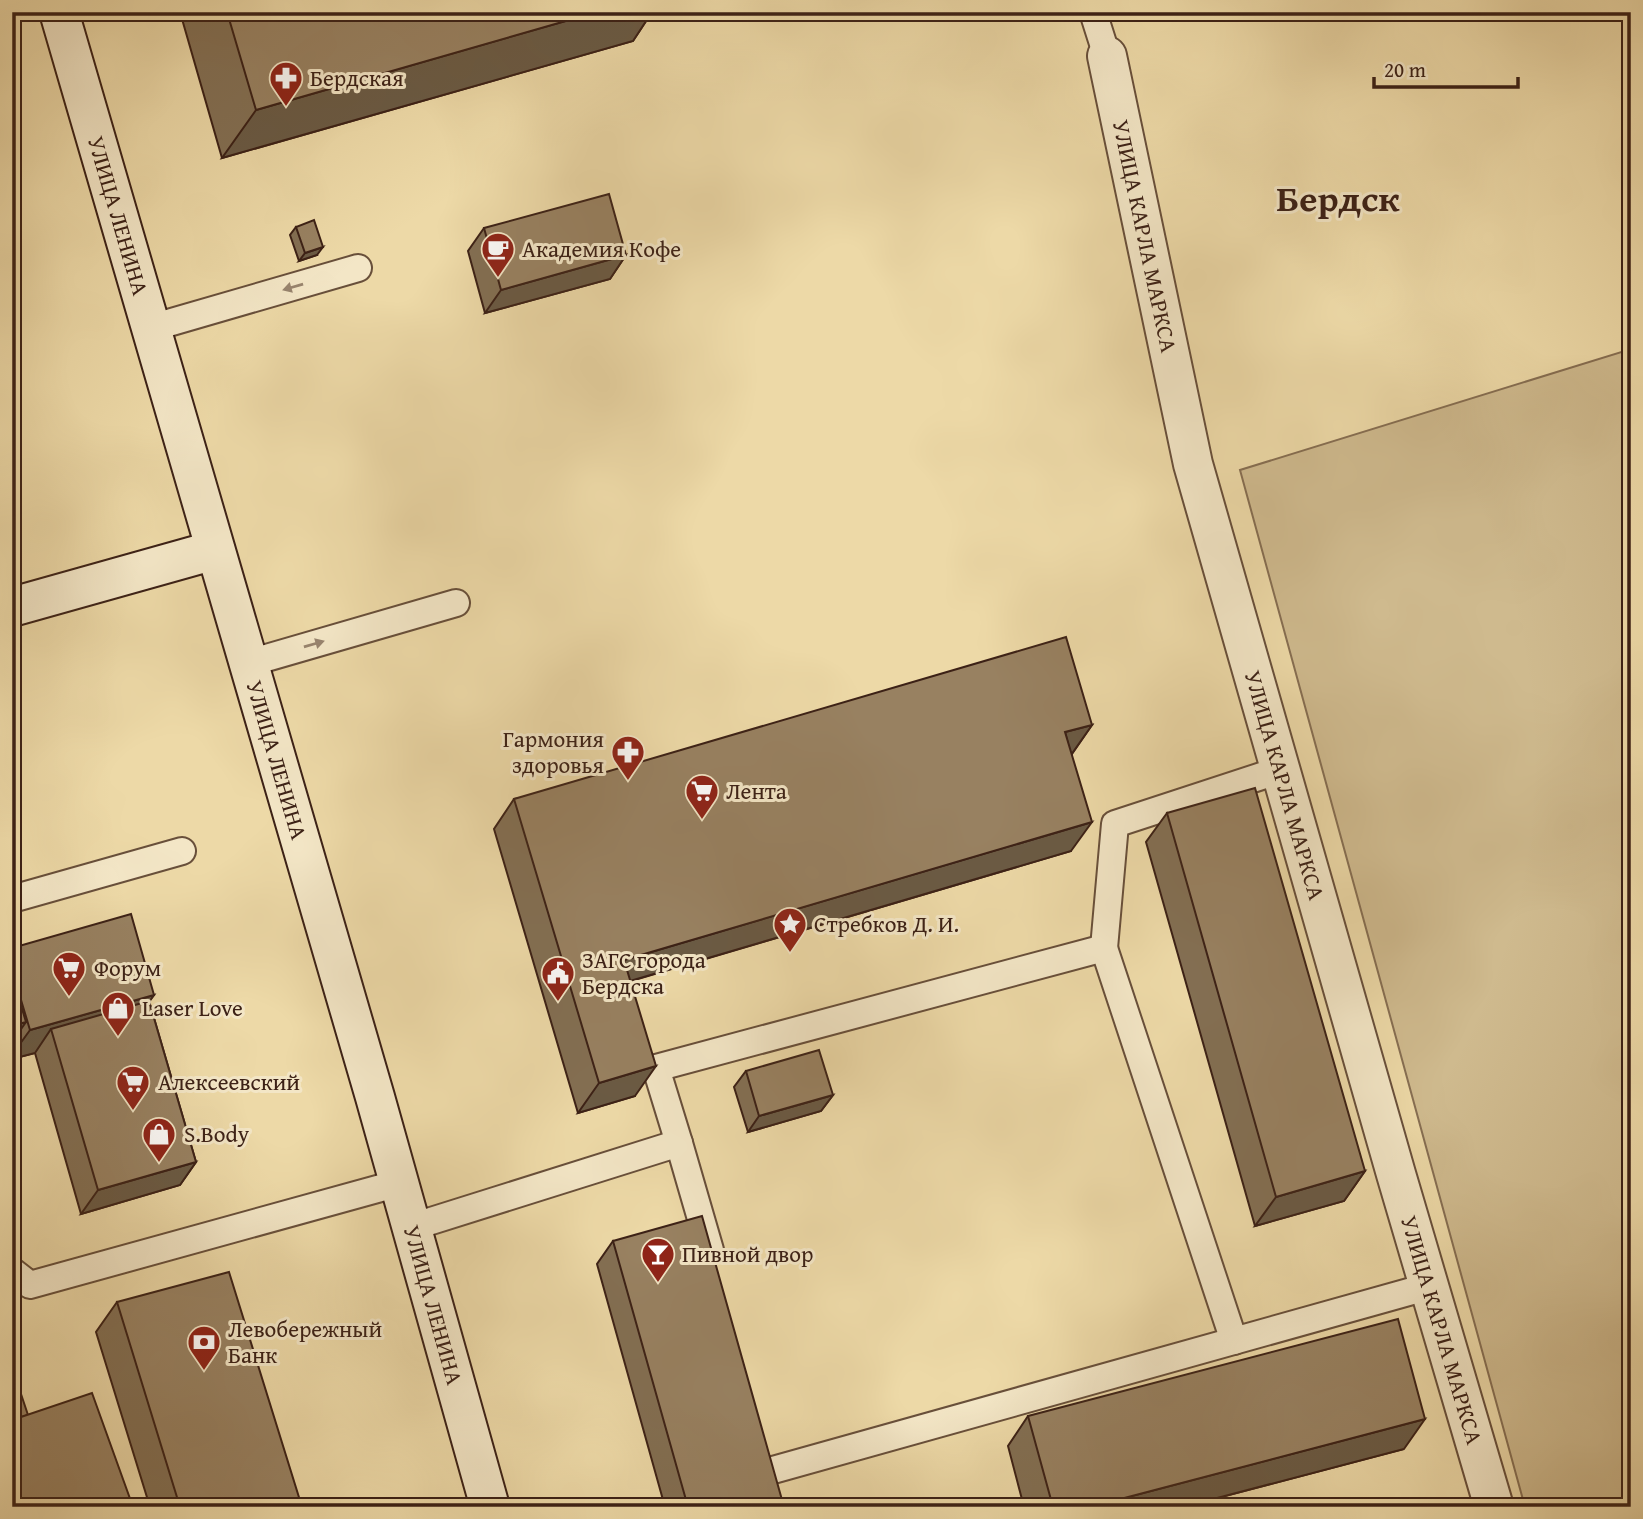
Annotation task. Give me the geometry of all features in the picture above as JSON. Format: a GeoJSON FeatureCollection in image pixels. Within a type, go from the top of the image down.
{"type":"FeatureCollection","features":[{"type":"Feature","properties":{"kind":"main road","name":"УЛИЦА ЛЕНИНА"},"geometry":{"type":"LineString","coordinates":[[59,12],[412,1227],[490,1507]]}},
{"type":"Feature","properties":{"kind":"main road","name":"УЛИЦА КАРЛА МАРКСА"},"geometry":{"type":"LineString","coordinates":[[1107,56],[1193,464],[1494,1507]]}},
{"type":"Feature","properties":{"kind":"main road"},"geometry":{"type":"LineString","coordinates":[[12,607],[215,550]]}},
{"type":"Feature","properties":{"kind":"lane"},"geometry":{"type":"LineString","coordinates":[[1093,12],[1107,56]]}},
{"type":"Feature","properties":{"kind":"lane"},"geometry":{"type":"LineString","coordinates":[[151,328],[358,268]]}},
{"type":"Feature","properties":{"kind":"lane"},"geometry":{"type":"LineString","coordinates":[[248,663],[456,603]]}},
{"type":"Feature","properties":{"kind":"lane"},"geometry":{"type":"LineString","coordinates":[[1234,1341],[1104,948],[1115,824],[1280,770]]}},
{"type":"Feature","properties":{"kind":"lane"},"geometry":{"type":"LineString","coordinates":[[12,899],[182,851]]}},
{"type":"Feature","properties":{"kind":"lane"},"geometry":{"type":"LineString","coordinates":[[716,1273],[656,1068],[1104,948]]}},
{"type":"Feature","properties":{"kind":"lane"},"geometry":{"type":"LineString","coordinates":[[412,1227],[678,1143]]}},
{"type":"Feature","properties":{"kind":"lane"},"geometry":{"type":"LineString","coordinates":[[12,1271],[30,1285],[399,1183]]}},
{"type":"Feature","properties":{"kind":"lane"},"geometry":{"type":"LineString","coordinates":[[766,1443],[777,1482],[1234,1341],[1430,1286]]}},
{"type":"Feature","properties":{"kind":"shaded area"},"geometry":{"type":"Polygon","coordinates":[[[1631,349],[1631,1507],[1525,1507],[1240,470],[1631,349]]]}},
{"type":"Feature","properties":{"kind":"building"},"geometry":{"type":"Polygon","coordinates":[[[227,12],[597,12],[256,110],[227,12]]]}},
{"type":"Feature","properties":{"kind":"building"},"geometry":{"type":"Polygon","coordinates":[[[609,194],[626,255],[501,290],[484,228],[609,194]]]}},
{"type":"Feature","properties":{"kind":"building"},"geometry":{"type":"Polygon","coordinates":[[[314,220],[323,247],[305,253],[296,227],[314,220]]]}},
{"type":"Feature","properties":{"kind":"building"},"geometry":{"type":"Polygon","coordinates":[[[12,232],[19,254],[12,256],[12,232]]]}},
{"type":"Feature","properties":{"kind":"building"},"geometry":{"type":"Polygon","coordinates":[[[1066,637],[1092,725],[1065,732],[1092,822],[624,960],[656,1066],[599,1083],[514,799],[1066,637]]]}},
{"type":"Feature","properties":{"kind":"building"},"geometry":{"type":"Polygon","coordinates":[[[1255,788],[1365,1171],[1276,1197],[1167,813],[1255,788]]]}},
{"type":"Feature","properties":{"kind":"building"},"geometry":{"type":"Polygon","coordinates":[[[131,914],[154,995],[30,1030],[12,970],[12,948],[131,914]]]}},
{"type":"Feature","properties":{"kind":"building"},"geometry":{"type":"Polygon","coordinates":[[[12,975],[26,1022],[12,1026],[12,975]]]}},
{"type":"Feature","properties":{"kind":"building"},"geometry":{"type":"Polygon","coordinates":[[[149,1001],[196,1162],[98,1190],[51,1029],[149,1001]]]}},
{"type":"Feature","properties":{"kind":"building"},"geometry":{"type":"Polygon","coordinates":[[[819,1050],[833,1095],[759,1116],[746,1071],[819,1050]]]}},
{"type":"Feature","properties":{"kind":"building"},"geometry":{"type":"Polygon","coordinates":[[[702,1216],[784,1507],[688,1507],[613,1241],[702,1216]]]}},
{"type":"Feature","properties":{"kind":"building"},"geometry":{"type":"Polygon","coordinates":[[[229,1272],[302,1507],[180,1507],[117,1302],[229,1272]]]}},
{"type":"Feature","properties":{"kind":"building"},"geometry":{"type":"Polygon","coordinates":[[[1398,1319],[1425,1419],[1090,1507],[1053,1507],[1028,1416],[1398,1319]]]}},
{"type":"Feature","properties":{"kind":"building"},"geometry":{"type":"Polygon","coordinates":[[[12,1367],[28,1415],[12,1420],[12,1367]]]}},
{"type":"Feature","properties":{"kind":"building"},"geometry":{"type":"Polygon","coordinates":[[[92,1393],[133,1507],[12,1507],[12,1420],[92,1393]]]}},
{"type":"Feature","properties":{"kind":"place","name":"Бердская"},"geometry":{"type":"Point","coordinates":[286,108]}},
{"type":"Feature","properties":{"kind":"place","name":"Академия Кофе"},"geometry":{"type":"Point","coordinates":[498,279]}},
{"type":"Feature","properties":{"kind":"place","name":"Гармония здоровья"},"geometry":{"type":"Point","coordinates":[628,782]}},
{"type":"Feature","properties":{"kind":"place","name":"Лента"},"geometry":{"type":"Point","coordinates":[702,821]}},
{"type":"Feature","properties":{"kind":"place","name":"Стребков Д. И."},"geometry":{"type":"Point","coordinates":[790,954]}},
{"type":"Feature","properties":{"kind":"place","name":"Форум"},"geometry":{"type":"Point","coordinates":[69,998]}},
{"type":"Feature","properties":{"kind":"place","name":"ЗАГС города Бердска"},"geometry":{"type":"Point","coordinates":[558,1003]}},
{"type":"Feature","properties":{"kind":"place","name":"Laser Love"},"geometry":{"type":"Point","coordinates":[118,1038]}},
{"type":"Feature","properties":{"kind":"place","name":"Алексеевский"},"geometry":{"type":"Point","coordinates":[133,1112]}},
{"type":"Feature","properties":{"kind":"place","name":"S.Body"},"geometry":{"type":"Point","coordinates":[159,1164]}},
{"type":"Feature","properties":{"kind":"place","name":"Пивной двор"},"geometry":{"type":"Point","coordinates":[658,1284]}},
{"type":"Feature","properties":{"kind":"place","name":"Левобережный Банк"},"geometry":{"type":"Point","coordinates":[204,1372]}},
{"type":"Feature","properties":{"kind":"district","name":"Бердск"},"geometry":{"type":"Point","coordinates":[1338,198]}}]}
